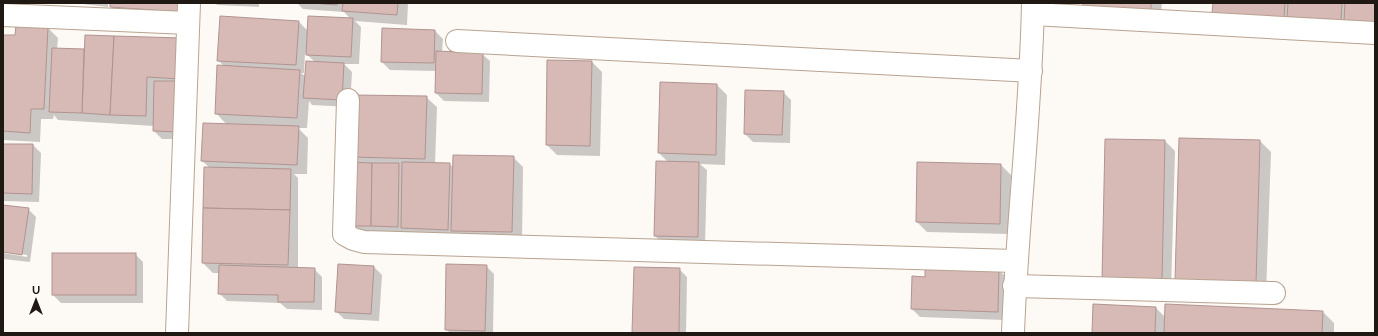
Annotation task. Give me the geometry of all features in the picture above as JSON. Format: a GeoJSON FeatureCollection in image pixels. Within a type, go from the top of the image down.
{"type":"FeatureCollection","features":[{"type":"Feature","properties":{"kind":"street"},"geometry":{"type":"LineString","coordinates":[[1012,333],[1015,261],[1031,71],[1033,9],[1375,33]]}},
{"type":"Feature","properties":{"kind":"street"},"geometry":{"type":"LineString","coordinates":[[3,15],[188,13],[177,333]]}},
{"type":"Feature","properties":{"kind":"street"},"geometry":{"type":"LineString","coordinates":[[457,41],[1031,71]]}},
{"type":"Feature","properties":{"kind":"street"},"geometry":{"type":"LineString","coordinates":[[348,100],[344,234],[352,239],[364,242],[1015,261]]}},
{"type":"Feature","properties":{"kind":"street"},"geometry":{"type":"LineString","coordinates":[[1014,286],[1274,293]]}},
{"type":"Feature","properties":{"kind":"building"},"geometry":{"type":"Polygon","coordinates":[[[110,3],[180,3],[180,12],[110,7],[110,3]]]}},
{"type":"Feature","properties":{"kind":"building"},"geometry":{"type":"Polygon","coordinates":[[[312,3],[337,3],[337,5],[312,3]]]}},
{"type":"Feature","properties":{"kind":"building"},"geometry":{"type":"Polygon","coordinates":[[[343,3],[398,3],[397,15],[342,11],[343,3]]]}},
{"type":"Feature","properties":{"kind":"building"},"geometry":{"type":"Polygon","coordinates":[[[1083,3],[1151,3],[1151,10],[1083,7],[1083,3]]]}},
{"type":"Feature","properties":{"kind":"building"},"geometry":{"type":"Polygon","coordinates":[[[1213,3],[1285,3],[1284,17],[1212,13],[1213,3]]]}},
{"type":"Feature","properties":{"kind":"building"},"geometry":{"type":"Polygon","coordinates":[[[1288,3],[1342,3],[1341,20],[1287,17],[1288,3]]]}},
{"type":"Feature","properties":{"kind":"building"},"geometry":{"type":"Polygon","coordinates":[[[1345,3],[1375,3],[1375,23],[1344,21],[1345,3]]]}},
{"type":"Feature","properties":{"kind":"building"},"geometry":{"type":"Polygon","coordinates":[[[220,16],[299,21],[296,65],[217,61],[220,16]]]}},
{"type":"Feature","properties":{"kind":"building"},"geometry":{"type":"Polygon","coordinates":[[[308,16],[353,18],[351,57],[306,55],[308,16]]]}},
{"type":"Feature","properties":{"kind":"building"},"geometry":{"type":"Polygon","coordinates":[[[16,25],[48,27],[44,109],[31,109],[30,133],[3,131],[3,35],[15,35],[16,25]]]}},
{"type":"Feature","properties":{"kind":"building"},"geometry":{"type":"Polygon","coordinates":[[[382,28],[435,30],[434,63],[381,62],[382,28]]]}},
{"type":"Feature","properties":{"kind":"building"},"geometry":{"type":"Polygon","coordinates":[[[85,35],[114,36],[110,115],[82,113],[85,35]]]}},
{"type":"Feature","properties":{"kind":"building"},"geometry":{"type":"Polygon","coordinates":[[[114,36],[181,38],[180,79],[147,77],[146,116],[110,115],[114,36]]]}},
{"type":"Feature","properties":{"kind":"building"},"geometry":{"type":"Polygon","coordinates":[[[52,48],[84,49],[82,113],[49,112],[52,48]]]}},
{"type":"Feature","properties":{"kind":"building"},"geometry":{"type":"Polygon","coordinates":[[[436,51],[483,53],[482,94],[435,93],[436,51]]]}},
{"type":"Feature","properties":{"kind":"building"},"geometry":{"type":"Polygon","coordinates":[[[547,60],[592,61],[590,146],[546,145],[547,60]]]}},
{"type":"Feature","properties":{"kind":"building"},"geometry":{"type":"Polygon","coordinates":[[[306,61],[344,63],[342,100],[303,98],[306,61]]]}},
{"type":"Feature","properties":{"kind":"building"},"geometry":{"type":"Polygon","coordinates":[[[217,65],[300,70],[297,118],[215,114],[217,65]]]}},
{"type":"Feature","properties":{"kind":"building"},"geometry":{"type":"Polygon","coordinates":[[[154,81],[182,81],[181,132],[153,131],[154,81]]]}},
{"type":"Feature","properties":{"kind":"building"},"geometry":{"type":"Polygon","coordinates":[[[660,82],[717,84],[716,155],[658,153],[660,82]]]}},
{"type":"Feature","properties":{"kind":"building"},"geometry":{"type":"Polygon","coordinates":[[[745,90],[784,91],[782,135],[744,134],[745,90]]]}},
{"type":"Feature","properties":{"kind":"building"},"geometry":{"type":"Polygon","coordinates":[[[354,95],[427,96],[425,159],[353,157],[354,95]]]}},
{"type":"Feature","properties":{"kind":"building"},"geometry":{"type":"Polygon","coordinates":[[[203,123],[299,126],[297,165],[201,161],[203,123]]]}},
{"type":"Feature","properties":{"kind":"building"},"geometry":{"type":"Polygon","coordinates":[[[1179,138],[1260,140],[1256,283],[1175,281],[1179,138]]]}},
{"type":"Feature","properties":{"kind":"building"},"geometry":{"type":"Polygon","coordinates":[[[1105,139],[1165,140],[1162,281],[1102,280],[1105,139]]]}},
{"type":"Feature","properties":{"kind":"building"},"geometry":{"type":"Polygon","coordinates":[[[3,144],[33,144],[32,194],[3,193],[3,144]]]}},
{"type":"Feature","properties":{"kind":"building"},"geometry":{"type":"Polygon","coordinates":[[[453,155],[514,156],[512,232],[451,231],[453,155]]]}},
{"type":"Feature","properties":{"kind":"building"},"geometry":{"type":"Polygon","coordinates":[[[656,161],[699,162],[698,237],[654,236],[656,161]]]}},
{"type":"Feature","properties":{"kind":"building"},"geometry":{"type":"Polygon","coordinates":[[[349,162],[372,163],[371,226],[347,226],[349,162]]]}},
{"type":"Feature","properties":{"kind":"building"},"geometry":{"type":"Polygon","coordinates":[[[402,162],[450,163],[448,230],[401,228],[402,162]]]}},
{"type":"Feature","properties":{"kind":"building"},"geometry":{"type":"Polygon","coordinates":[[[917,162],[1001,164],[1000,224],[916,222],[917,162]]]}},
{"type":"Feature","properties":{"kind":"building"},"geometry":{"type":"Polygon","coordinates":[[[372,163],[399,163],[398,227],[371,226],[372,163]]]}},
{"type":"Feature","properties":{"kind":"building"},"geometry":{"type":"Polygon","coordinates":[[[204,167],[291,169],[290,210],[203,208],[204,167]]]}},
{"type":"Feature","properties":{"kind":"building"},"geometry":{"type":"Polygon","coordinates":[[[3,205],[29,208],[22,255],[3,252],[3,205]]]}},
{"type":"Feature","properties":{"kind":"building"},"geometry":{"type":"Polygon","coordinates":[[[203,208],[290,210],[288,265],[202,263],[203,208]]]}},
{"type":"Feature","properties":{"kind":"building"},"geometry":{"type":"Polygon","coordinates":[[[52,253],[136,253],[136,295],[52,295],[52,253]]]}},
{"type":"Feature","properties":{"kind":"building"},"geometry":{"type":"Polygon","coordinates":[[[338,264],[374,266],[371,314],[335,312],[338,264]]]}},
{"type":"Feature","properties":{"kind":"building"},"geometry":{"type":"Polygon","coordinates":[[[446,264],[487,265],[485,331],[445,330],[446,264]]]}},
{"type":"Feature","properties":{"kind":"building"},"geometry":{"type":"Polygon","coordinates":[[[219,265],[315,268],[314,302],[278,302],[278,295],[218,294],[219,265]]]}},
{"type":"Feature","properties":{"kind":"building"},"geometry":{"type":"Polygon","coordinates":[[[925,266],[999,269],[998,312],[911,309],[912,276],[925,277],[925,266]]]}},
{"type":"Feature","properties":{"kind":"building"},"geometry":{"type":"Polygon","coordinates":[[[634,267],[680,268],[679,333],[632,333],[634,267]]]}},
{"type":"Feature","properties":{"kind":"building"},"geometry":{"type":"Polygon","coordinates":[[[1093,304],[1156,307],[1155,333],[1092,333],[1093,304]]]}},
{"type":"Feature","properties":{"kind":"building"},"geometry":{"type":"Polygon","coordinates":[[[1165,304],[1323,311],[1322,333],[1164,333],[1165,304]]]}}]}
